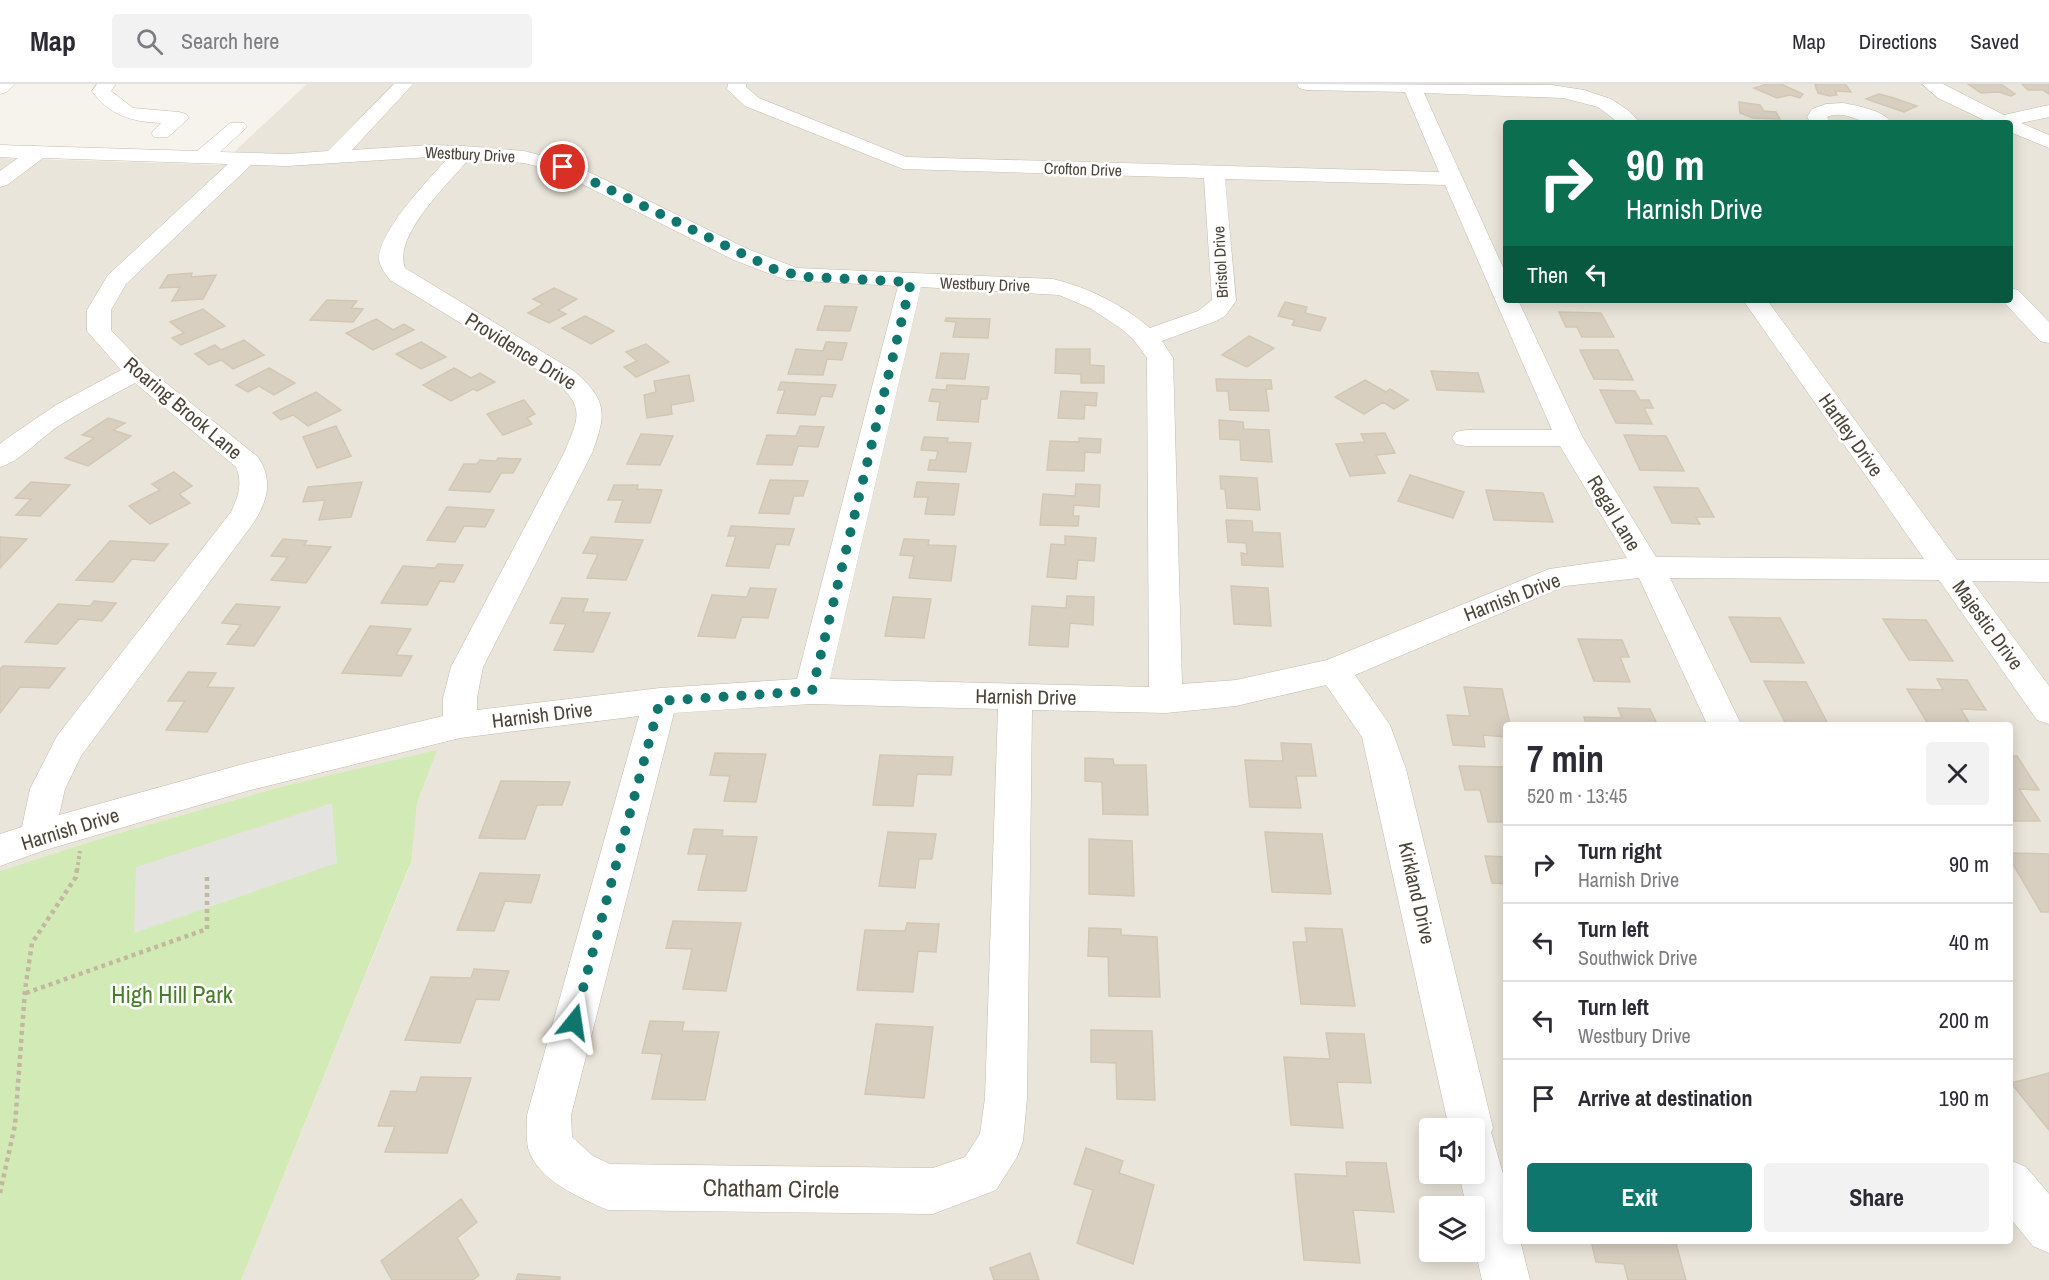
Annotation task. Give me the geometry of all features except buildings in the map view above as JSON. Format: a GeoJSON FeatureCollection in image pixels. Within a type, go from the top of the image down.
{"type":"FeatureCollection","features":[{"type":"Feature","properties":{"kind":"street"},"geometry":{"type":"LineString","coordinates":[[0,88],[6,84]]}},
{"type":"Feature","properties":{"kind":"street"},"geometry":{"type":"LineString","coordinates":[[107,84],[101,91],[119,110],[137,116],[179,118],[161,133]]}},
{"type":"Feature","properties":{"kind":"street"},"geometry":{"type":"LineString","coordinates":[[334,157],[404,84]]}},
{"type":"Feature","properties":{"kind":"street","name":"Crofton Drive"},"geometry":{"type":"LineString","coordinates":[[737,84],[736,89],[752,102],[903,163],[1451,180]]}},
{"type":"Feature","properties":{"kind":"street"},"geometry":{"type":"LineString","coordinates":[[1306,84],[1567,93],[1604,103],[1627,120]]}},
{"type":"Feature","properties":{"kind":"street"},"geometry":{"type":"LineString","coordinates":[[1931,84],[1945,94],[1996,120]]}},
{"type":"Feature","properties":{"kind":"street","name":"Regal Lane"},"geometry":{"type":"LineString","coordinates":[[1412,87],[1451,180],[1503,293]]}},
{"type":"Feature","properties":{"kind":"street"},"geometry":{"type":"LineString","coordinates":[[1819,120],[1817,117],[1819,113],[1832,109],[1855,112],[1875,120]]}},
{"type":"Feature","properties":{"kind":"street"},"geometry":{"type":"LineString","coordinates":[[2013,120],[2049,111]]}},
{"type":"Feature","properties":{"kind":"street"},"geometry":{"type":"LineString","coordinates":[[202,158],[237,127]]}},
{"type":"Feature","properties":{"kind":"street"},"geometry":{"type":"LineString","coordinates":[[2013,127],[2049,142]]}},
{"type":"Feature","properties":{"kind":"street","name":"Westbury Drive"},"geometry":{"type":"LineString","coordinates":[[0,151],[246,159],[334,157],[406,152],[464,152],[524,157],[563,167],[742,255],[786,273],[809,277],[911,282],[1053,286],[1070,290],[1095,301],[1147,338],[1160,358],[1166,700]]}},
{"type":"Feature","properties":{"kind":"street"},"geometry":{"type":"LineString","coordinates":[[0,181],[39,152]]}},
{"type":"Feature","properties":{"kind":"street","name":"Providence Drive"},"geometry":{"type":"LineString","coordinates":[[460,725],[460,698],[467,667],[578,453],[591,416],[585,393],[565,376],[398,275],[392,266],[391,253],[398,232],[464,152]]}},
{"type":"Feature","properties":{"kind":"street","name":"Roaring Brook Lane"},"geometry":{"type":"LineString","coordinates":[[40,836],[41,806],[56,767],[69,746],[220,550],[244,515],[253,495],[253,474],[248,463],[137,372],[99,331],[99,310],[116,280],[246,159]]}},
{"type":"Feature","properties":{"kind":"street","name":"Bristol Drive"},"geometry":{"type":"LineString","coordinates":[[1147,338],[1207,316],[1216,311],[1224,301],[1214,174]]}},
{"type":"Feature","properties":{"kind":"street"},"geometry":{"type":"LineString","coordinates":[[812,691],[911,282]]}},
{"type":"Feature","properties":{"kind":"street"},"geometry":{"type":"LineString","coordinates":[[2013,299],[2049,336]]}},
{"type":"Feature","properties":{"kind":"street","name":"Regal Lane"},"geometry":{"type":"LineString","coordinates":[[1507,303],[1569,438],[1661,590],[1723,722]]}},
{"type":"Feature","properties":{"kind":"street","name":"Hartley Drive"},"geometry":{"type":"LineString","coordinates":[[1757,303],[1947,569]]}},
{"type":"Feature","properties":{"kind":"street"},"geometry":{"type":"LineString","coordinates":[[0,458],[27,436],[74,404],[137,372]]}},
{"type":"Feature","properties":{"kind":"street"},"geometry":{"type":"LineString","coordinates":[[1466,438],[1569,438]]}},
{"type":"Feature","properties":{"kind":"street","name":"Harnish Drive"},"geometry":{"type":"LineString","coordinates":[[0,850],[40,836],[247,777],[460,725],[660,701],[812,691],[1166,700],[1236,693],[1333,671],[1560,576],[1605,569],[1646,567],[2049,571]]}},
{"type":"Feature","properties":{"kind":"street","name":"Majestic Drive"},"geometry":{"type":"LineString","coordinates":[[1947,569],[2049,711]]}},
{"type":"Feature","properties":{"kind":"street","name":"Kirkland Drive"},"geometry":{"type":"LineString","coordinates":[[1333,671],[1378,734],[1469,1118]]}},
{"type":"Feature","properties":{"kind":"street","name":"Chatham Circle"},"geometry":{"type":"LineString","coordinates":[[660,701],[549,1115],[550,1147],[577,1172],[608,1187],[933,1191],[980,1174],[1000,1141],[1006,1098],[1015,697]]}},
{"type":"Feature","properties":{"kind":"street"},"geometry":{"type":"LineString","coordinates":[[1484,1184],[1506,1280]]}},
{"type":"Feature","properties":{"kind":"street"},"geometry":{"type":"LineString","coordinates":[[2013,1187],[2049,1230]]}},
{"type":"Feature","properties":{"kind":"path"},"geometry":{"type":"LineString","coordinates":[[0,1192],[15,1125],[25,993],[32,943],[76,877],[86,824]]}},
{"type":"Feature","properties":{"kind":"path"},"geometry":{"type":"LineString","coordinates":[[25,993],[207,929],[207,874]]}},
{"type":"Feature","properties":{"kind":"shaded area"},"geometry":{"type":"Polygon","coordinates":[[[307,84],[2049,84],[2049,1280],[241,1280],[409,868],[417,803],[436,751],[284,786],[102,838],[0,871],[0,158],[220,165],[307,84]]]}},
{"type":"Feature","properties":{"kind":"shaded area"},"geometry":{"type":"Polygon","coordinates":[[[332,803],[337,863],[134,933],[136,867],[332,803]]]}},
{"type":"Feature","properties":{"kind":"green space","name":"High Hill Park"},"geometry":{"type":"Polygon","coordinates":[[[437,750],[417,803],[411,862],[241,1280],[0,1280],[0,871],[102,838],[284,786],[437,750]]]}},
{"type":"Feature","properties":{"kind":"route"},"geometry":{"type":"LineString","coordinates":[[563,167],[778,271],[809,277],[911,282],[812,691],[660,701],[574,1022]]}}]}
